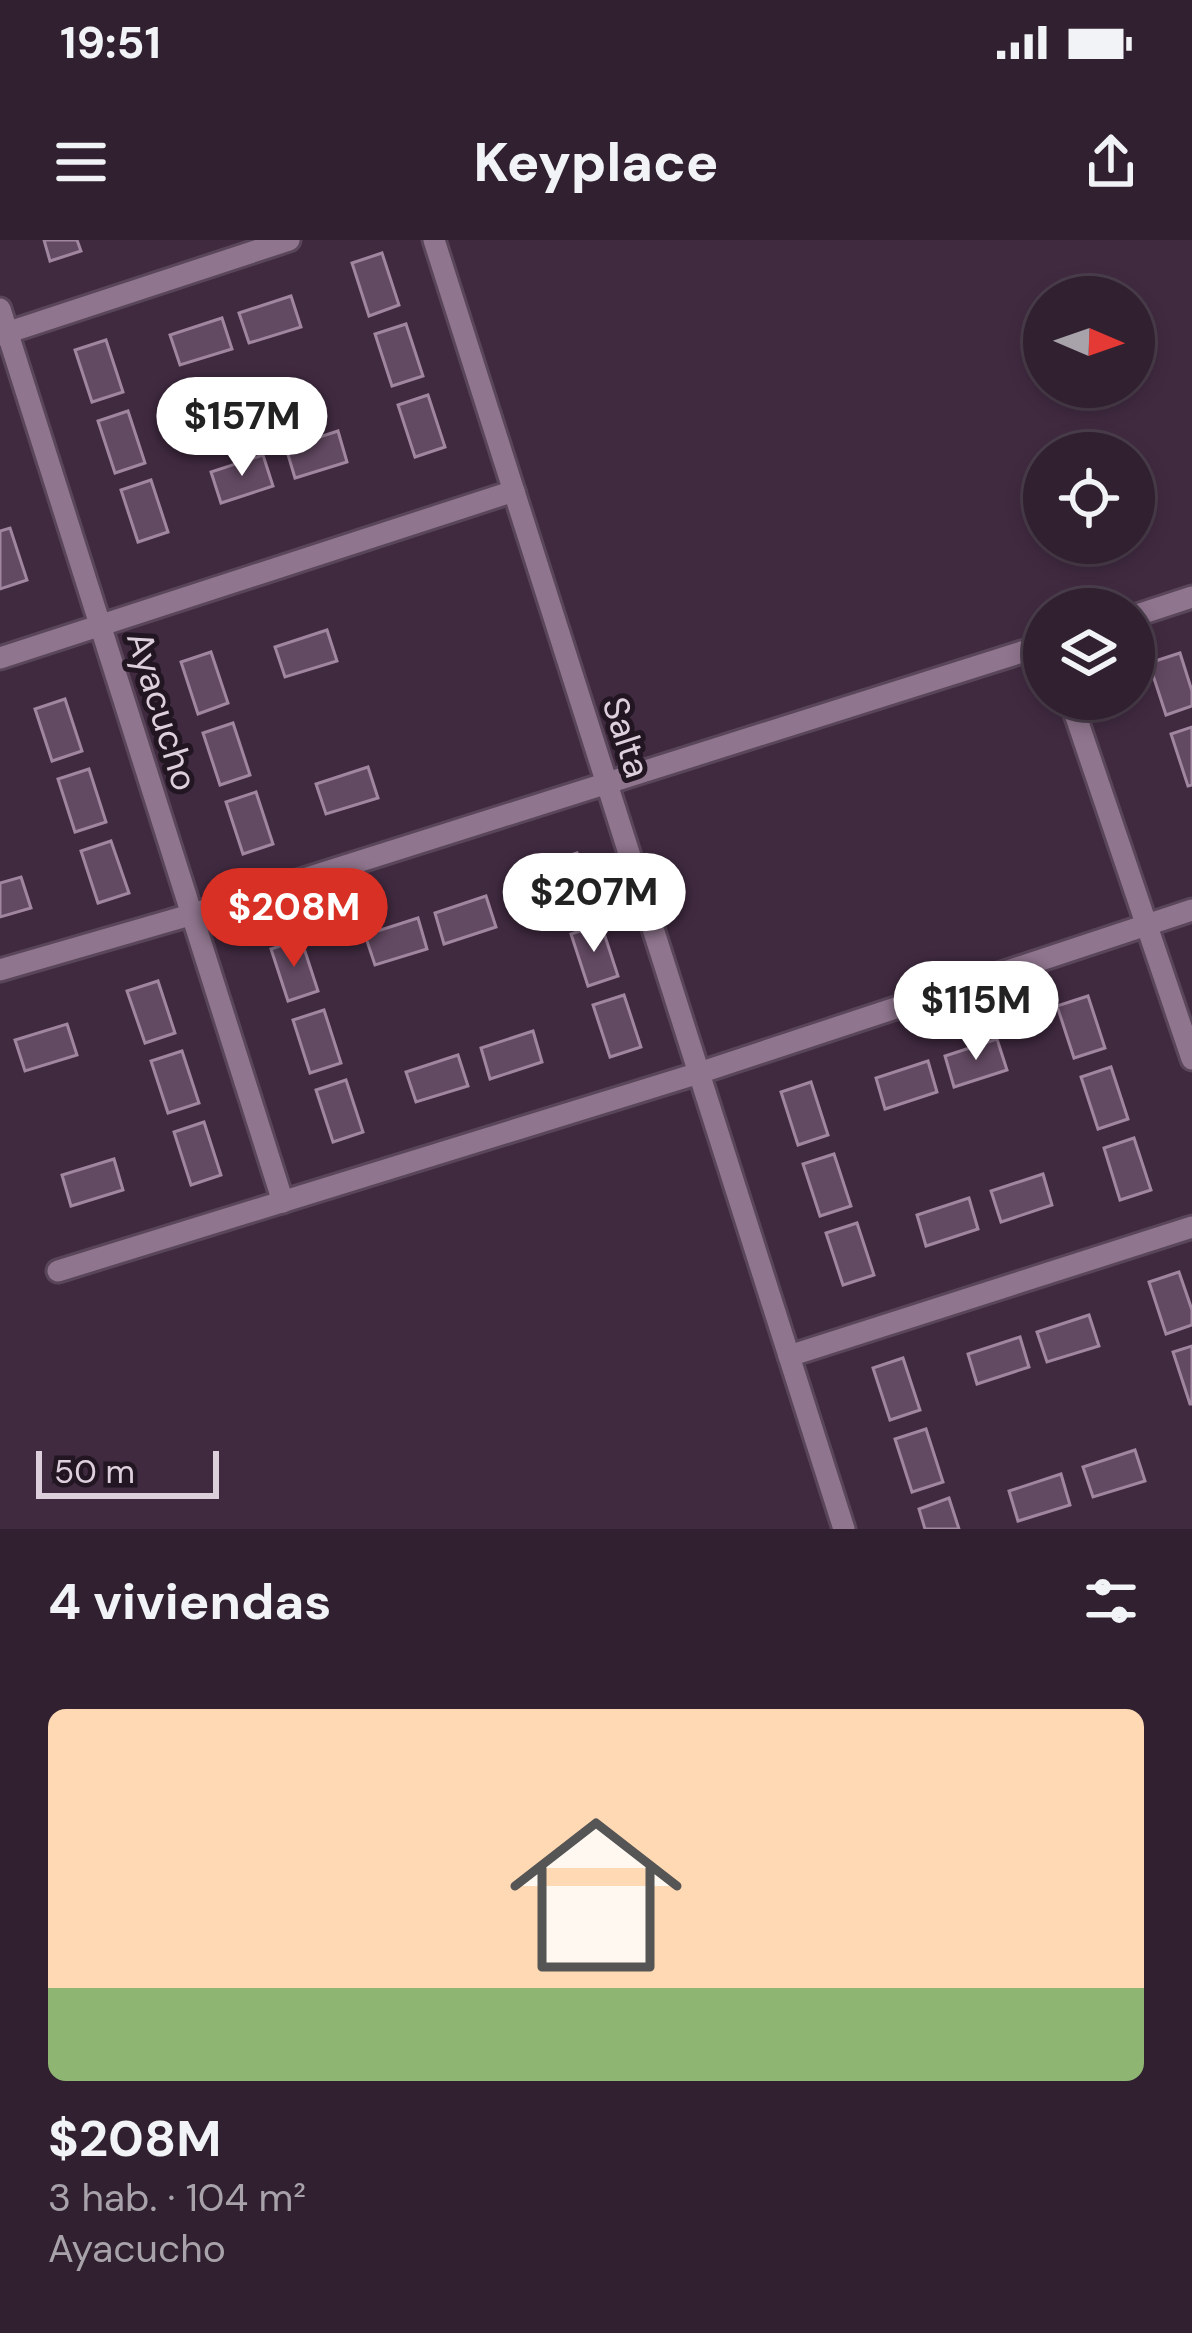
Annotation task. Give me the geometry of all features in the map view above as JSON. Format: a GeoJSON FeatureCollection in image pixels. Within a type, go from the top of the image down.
{"type":"FeatureCollection","features":[{"type":"Feature","properties":{"kind":"street"},"geometry":{"type":"LineString","coordinates":[[4,333],[290,240]]}},
{"type":"Feature","properties":{"kind":"street","name":"Salta"},"geometry":{"type":"LineString","coordinates":[[434,240],[844,1529]]}},
{"type":"Feature","properties":{"kind":"street","name":"Ayacucho"},"geometry":{"type":"LineString","coordinates":[[0,309],[284,1202]]}},
{"type":"Feature","properties":{"kind":"street"},"geometry":{"type":"LineString","coordinates":[[0,658],[514,491]]}},
{"type":"Feature","properties":{"kind":"street"},"geometry":{"type":"LineString","coordinates":[[1155,609],[1192,597]]}},
{"type":"Feature","properties":{"kind":"street"},"geometry":{"type":"LineString","coordinates":[[0,970],[190,915],[1023,652]]}},
{"type":"Feature","properties":{"kind":"street"},"geometry":{"type":"LineString","coordinates":[[1077,720],[1192,1059]]}},
{"type":"Feature","properties":{"kind":"street"},"geometry":{"type":"LineString","coordinates":[[58,1271],[699,1073],[1192,910]]}},
{"type":"Feature","properties":{"kind":"street"},"geometry":{"type":"LineString","coordinates":[[789,1357],[1192,1226]]}},
{"type":"Feature","properties":{"kind":"building"},"geometry":{"type":"Polygon","coordinates":[[[44,240],[77,240],[81,251],[50,261],[44,240]]]}},
{"type":"Feature","properties":{"kind":"building"},"geometry":{"type":"Polygon","coordinates":[[[382,253],[399,305],[369,316],[352,263],[382,253]]]}},
{"type":"Feature","properties":{"kind":"building"},"geometry":{"type":"Polygon","coordinates":[[[291,296],[301,327],[249,343],[239,313],[291,296]]]}},
{"type":"Feature","properties":{"kind":"building"},"geometry":{"type":"Polygon","coordinates":[[[222,318],[232,349],[180,365],[170,335],[222,318]]]}},
{"type":"Feature","properties":{"kind":"building"},"geometry":{"type":"Polygon","coordinates":[[[406,324],[423,376],[392,386],[375,334],[406,324]]]}},
{"type":"Feature","properties":{"kind":"building"},"geometry":{"type":"Polygon","coordinates":[[[106,340],[123,392],[92,402],[75,350],[106,340]]]}},
{"type":"Feature","properties":{"kind":"building"},"geometry":{"type":"Polygon","coordinates":[[[428,395],[445,447],[415,457],[398,405],[428,395]]]}},
{"type":"Feature","properties":{"kind":"building"},"geometry":{"type":"Polygon","coordinates":[[[128,411],[145,463],[115,473],[98,421],[128,411]]]}},
{"type":"Feature","properties":{"kind":"building"},"geometry":{"type":"Polygon","coordinates":[[[338,431],[347,462],[295,478],[286,448],[338,431]]]}},
{"type":"Feature","properties":{"kind":"building"},"geometry":{"type":"Polygon","coordinates":[[[263,455],[273,486],[221,503],[211,472],[263,455]]]}},
{"type":"Feature","properties":{"kind":"building"},"geometry":{"type":"Polygon","coordinates":[[[151,480],[168,532],[138,542],[121,490],[151,480]]]}},
{"type":"Feature","properties":{"kind":"building"},"geometry":{"type":"Polygon","coordinates":[[[10,528],[27,580],[0,589],[0,531],[10,528]]]}},
{"type":"Feature","properties":{"kind":"building"},"geometry":{"type":"Polygon","coordinates":[[[327,630],[337,661],[285,677],[275,647],[327,630]]]}},
{"type":"Feature","properties":{"kind":"building"},"geometry":{"type":"Polygon","coordinates":[[[211,652],[228,703],[198,714],[181,662],[211,652]]]}},
{"type":"Feature","properties":{"kind":"building"},"geometry":{"type":"Polygon","coordinates":[[[1180,653],[1192,706],[1166,715],[1155,681],[1155,661],[1180,653]]]}},
{"type":"Feature","properties":{"kind":"building"},"geometry":{"type":"Polygon","coordinates":[[[65,699],[82,751],[52,761],[35,709],[65,699]]]}},
{"type":"Feature","properties":{"kind":"building"},"geometry":{"type":"Polygon","coordinates":[[[233,723],[250,775],[220,785],[203,733],[233,723]]]}},
{"type":"Feature","properties":{"kind":"building"},"geometry":{"type":"Polygon","coordinates":[[[1192,727],[1192,785],[1188,786],[1171,734],[1192,727]]]}},
{"type":"Feature","properties":{"kind":"building"},"geometry":{"type":"Polygon","coordinates":[[[368,767],[378,798],[326,814],[316,784],[368,767]]]}},
{"type":"Feature","properties":{"kind":"building"},"geometry":{"type":"Polygon","coordinates":[[[89,769],[106,822],[75,832],[58,779],[89,769]]]}},
{"type":"Feature","properties":{"kind":"building"},"geometry":{"type":"Polygon","coordinates":[[[256,792],[273,844],[243,854],[226,802],[256,792]]]}},
{"type":"Feature","properties":{"kind":"building"},"geometry":{"type":"Polygon","coordinates":[[[111,841],[129,893],[98,903],[81,851],[111,841]]]}},
{"type":"Feature","properties":{"kind":"building"},"geometry":{"type":"Polygon","coordinates":[[[577,853],[594,905],[564,915],[547,863],[577,853]]]}},
{"type":"Feature","properties":{"kind":"building"},"geometry":{"type":"Polygon","coordinates":[[[21,877],[31,908],[0,917],[0,883],[21,877]]]}},
{"type":"Feature","properties":{"kind":"building"},"geometry":{"type":"Polygon","coordinates":[[[486,896],[496,927],[444,944],[435,913],[486,896]]]}},
{"type":"Feature","properties":{"kind":"building"},"geometry":{"type":"Polygon","coordinates":[[[418,918],[427,949],[375,965],[365,935],[418,918]]]}},
{"type":"Feature","properties":{"kind":"building"},"geometry":{"type":"Polygon","coordinates":[[[601,924],[618,976],[588,986],[571,934],[601,924]]]}},
{"type":"Feature","properties":{"kind":"building"},"geometry":{"type":"Polygon","coordinates":[[[301,939],[318,991],[288,1001],[271,949],[301,939]]]}},
{"type":"Feature","properties":{"kind":"building"},"geometry":{"type":"Polygon","coordinates":[[[158,981],[175,1033],[145,1043],[127,991],[158,981]]]}},
{"type":"Feature","properties":{"kind":"building"},"geometry":{"type":"Polygon","coordinates":[[[624,995],[641,1047],[610,1057],[593,1005],[624,995]]]}},
{"type":"Feature","properties":{"kind":"building"},"geometry":{"type":"Polygon","coordinates":[[[1088,996],[1105,1048],[1074,1058],[1057,1006],[1088,996]]]}},
{"type":"Feature","properties":{"kind":"building"},"geometry":{"type":"Polygon","coordinates":[[[324,1010],[341,1063],[310,1073],[293,1020],[324,1010]]]}},
{"type":"Feature","properties":{"kind":"building"},"geometry":{"type":"Polygon","coordinates":[[[67,1024],[77,1055],[25,1071],[15,1040],[67,1024]]]}},
{"type":"Feature","properties":{"kind":"building"},"geometry":{"type":"Polygon","coordinates":[[[533,1031],[542,1062],[490,1079],[481,1048],[533,1031]]]}},
{"type":"Feature","properties":{"kind":"building"},"geometry":{"type":"Polygon","coordinates":[[[997,1039],[1007,1070],[954,1087],[945,1056],[997,1039]]]}},
{"type":"Feature","properties":{"kind":"building"},"geometry":{"type":"Polygon","coordinates":[[[182,1051],[199,1103],[168,1113],[151,1061],[182,1051]]]}},
{"type":"Feature","properties":{"kind":"building"},"geometry":{"type":"Polygon","coordinates":[[[458,1055],[468,1086],[416,1102],[406,1072],[458,1055]]]}},
{"type":"Feature","properties":{"kind":"building"},"geometry":{"type":"Polygon","coordinates":[[[928,1061],[937,1092],[885,1109],[876,1078],[928,1061]]]}},
{"type":"Feature","properties":{"kind":"building"},"geometry":{"type":"Polygon","coordinates":[[[1111,1067],[1128,1119],[1098,1129],[1081,1077],[1111,1067]]]}},
{"type":"Feature","properties":{"kind":"building"},"geometry":{"type":"Polygon","coordinates":[[[346,1080],[363,1132],[333,1142],[316,1090],[346,1080]]]}},
{"type":"Feature","properties":{"kind":"building"},"geometry":{"type":"Polygon","coordinates":[[[811,1082],[828,1135],[798,1145],[781,1092],[811,1082]]]}},
{"type":"Feature","properties":{"kind":"building"},"geometry":{"type":"Polygon","coordinates":[[[204,1122],[221,1175],[191,1185],[174,1132],[204,1122]]]}},
{"type":"Feature","properties":{"kind":"building"},"geometry":{"type":"Polygon","coordinates":[[[1134,1138],[1151,1190],[1120,1200],[1104,1148],[1134,1138]]]}},
{"type":"Feature","properties":{"kind":"building"},"geometry":{"type":"Polygon","coordinates":[[[834,1154],[851,1206],[820,1216],[803,1164],[834,1154]]]}},
{"type":"Feature","properties":{"kind":"building"},"geometry":{"type":"Polygon","coordinates":[[[114,1159],[123,1190],[71,1206],[62,1175],[114,1159]]]}},
{"type":"Feature","properties":{"kind":"building"},"geometry":{"type":"Polygon","coordinates":[[[1043,1174],[1052,1205],[1001,1222],[991,1191],[1043,1174]]]}},
{"type":"Feature","properties":{"kind":"building"},"geometry":{"type":"Polygon","coordinates":[[[969,1198],[978,1229],[926,1246],[917,1215],[969,1198]]]}},
{"type":"Feature","properties":{"kind":"building"},"geometry":{"type":"Polygon","coordinates":[[[857,1223],[874,1275],[843,1285],[826,1233],[857,1223]]]}},
{"type":"Feature","properties":{"kind":"building"},"geometry":{"type":"Polygon","coordinates":[[[1179,1272],[1192,1325],[1166,1334],[1149,1282],[1179,1272]]]}},
{"type":"Feature","properties":{"kind":"building"},"geometry":{"type":"Polygon","coordinates":[[[1089,1315],[1099,1346],[1047,1362],[1037,1332],[1089,1315]]]}},
{"type":"Feature","properties":{"kind":"building"},"geometry":{"type":"Polygon","coordinates":[[[1020,1337],[1029,1367],[977,1384],[968,1354],[1020,1337]]]}},
{"type":"Feature","properties":{"kind":"building"},"geometry":{"type":"Polygon","coordinates":[[[1192,1346],[1192,1404],[1190,1404],[1173,1352],[1192,1346]]]}},
{"type":"Feature","properties":{"kind":"building"},"geometry":{"type":"Polygon","coordinates":[[[903,1358],[920,1410],[890,1420],[873,1368],[903,1358]]]}},
{"type":"Feature","properties":{"kind":"building"},"geometry":{"type":"Polygon","coordinates":[[[926,1429],[943,1482],[912,1492],[895,1439],[926,1429]]]}},
{"type":"Feature","properties":{"kind":"building"},"geometry":{"type":"Polygon","coordinates":[[[1135,1450],[1145,1481],[1093,1497],[1083,1467],[1135,1450]]]}},
{"type":"Feature","properties":{"kind":"building"},"geometry":{"type":"Polygon","coordinates":[[[1061,1474],[1070,1505],[1018,1521],[1009,1491],[1061,1474]]]}},
{"type":"Feature","properties":{"kind":"building"},"geometry":{"type":"Polygon","coordinates":[[[949,1498],[959,1529],[925,1529],[919,1509],[949,1498]]]}}]}
